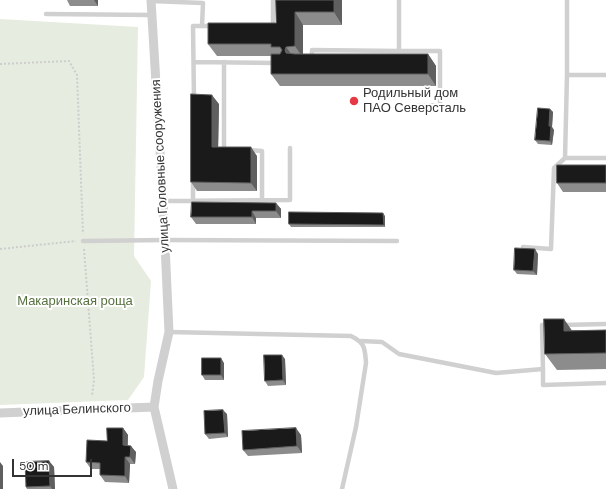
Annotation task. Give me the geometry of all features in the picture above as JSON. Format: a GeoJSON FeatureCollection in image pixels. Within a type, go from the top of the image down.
{"type":"FeatureCollection","features":[{"type":"Feature","properties":{"kind":"street","name":"улица Головные сооружения"},"geometry":{"type":"LineString","coordinates":[[151,0],[169,332]]}},
{"type":"Feature","properties":{"kind":"street"},"geometry":{"type":"LineString","coordinates":[[169,332],[158,381],[154,408],[173,489]]}},
{"type":"Feature","properties":{"kind":"street","name":"улица Белинского"},"geometry":{"type":"LineString","coordinates":[[0,413],[154,408]]}},
{"type":"Feature","properties":{"kind":"lane"},"geometry":{"type":"LineString","coordinates":[[151,0],[203,3],[202,26]]}},
{"type":"Feature","properties":{"kind":"lane"},"geometry":{"type":"LineString","coordinates":[[265,28],[273,28],[273,0]]}},
{"type":"Feature","properties":{"kind":"lane"},"geometry":{"type":"LineString","coordinates":[[399,0],[399,51]]}},
{"type":"Feature","properties":{"kind":"lane"},"geometry":{"type":"LineString","coordinates":[[565,158],[567,0]]}},
{"type":"Feature","properties":{"kind":"lane"},"geometry":{"type":"LineString","coordinates":[[46,14],[152,15]]}},
{"type":"Feature","properties":{"kind":"lane"},"geometry":{"type":"LineString","coordinates":[[194,108],[193,26],[218,27]]}},
{"type":"Feature","properties":{"kind":"lane"},"geometry":{"type":"LineString","coordinates":[[305,62],[312,62],[312,50],[440,52],[440,105],[416,106]]}},
{"type":"Feature","properties":{"kind":"lane"},"geometry":{"type":"LineString","coordinates":[[194,62],[280,62]]}},
{"type":"Feature","properties":{"kind":"lane"},"geometry":{"type":"LineString","coordinates":[[224,62],[224,150],[232,150]]}},
{"type":"Feature","properties":{"kind":"lane"},"geometry":{"type":"LineString","coordinates":[[567,75],[606,75]]}},
{"type":"Feature","properties":{"kind":"lane"},"geometry":{"type":"LineString","coordinates":[[163,201],[290,200],[290,148]]}},
{"type":"Feature","properties":{"kind":"lane"},"geometry":{"type":"LineString","coordinates":[[247,150],[262,151],[262,200]]}},
{"type":"Feature","properties":{"kind":"lane"},"geometry":{"type":"LineString","coordinates":[[523,247],[551,249],[554,168],[565,158],[606,158]]}},
{"type":"Feature","properties":{"kind":"lane"},"geometry":{"type":"LineString","coordinates":[[193,178],[193,213]]}},
{"type":"Feature","properties":{"kind":"lane"},"geometry":{"type":"LineString","coordinates":[[83,241],[165,240],[397,242]]}},
{"type":"Feature","properties":{"kind":"lane"},"geometry":{"type":"LineString","coordinates":[[606,324],[542,325],[543,385],[606,383]]}},
{"type":"Feature","properties":{"kind":"lane"},"geometry":{"type":"LineString","coordinates":[[169,332],[351,336],[361,341],[382,342],[399,354],[496,373],[543,369]]}},
{"type":"Feature","properties":{"kind":"lane"},"geometry":{"type":"LineString","coordinates":[[342,489],[356,427],[366,363],[366,352],[361,341]]}},
{"type":"Feature","properties":{"kind":"path"},"geometry":{"type":"LineString","coordinates":[[0,64],[69,61],[77,75],[83,241],[94,380],[92,396]]}},
{"type":"Feature","properties":{"kind":"path"},"geometry":{"type":"LineString","coordinates":[[0,249],[83,241]]}},
{"type":"Feature","properties":{"kind":"green space","name":"Макаринская роща"},"geometry":{"type":"Polygon","coordinates":[[[0,19],[138,27],[134,256],[151,281],[144,377],[128,400],[0,405],[0,19]]]}},
{"type":"Feature","properties":{"kind":"building"},"geometry":{"type":"Polygon","coordinates":[[[276,0],[334,0],[334,12],[295,12],[295,46],[286,47],[286,53],[428,54],[428,74],[271,74],[271,54],[280,54],[282,50],[280,47],[271,47],[271,44],[208,44],[208,23],[276,23],[276,0]]]}},
{"type":"Feature","properties":{"kind":"building"},"geometry":{"type":"Polygon","coordinates":[[[191,94],[212,95],[212,147],[251,147],[251,183],[191,182],[191,94]]]}},
{"type":"Feature","properties":{"kind":"building"},"geometry":{"type":"Polygon","coordinates":[[[538,108],[550,109],[550,141],[535,140],[538,108]]]}},
{"type":"Feature","properties":{"kind":"building"},"geometry":{"type":"Polygon","coordinates":[[[557,165],[606,165],[606,183],[557,183],[557,165]]]}},
{"type":"Feature","properties":{"kind":"building"},"geometry":{"type":"Polygon","coordinates":[[[192,202],[276,203],[276,211],[252,211],[252,217],[191,217],[192,202]]]}},
{"type":"Feature","properties":{"kind":"building"},"geometry":{"type":"Polygon","coordinates":[[[289,212],[383,213],[384,225],[289,224],[289,212]]]}},
{"type":"Feature","properties":{"kind":"building"},"geometry":{"type":"Polygon","coordinates":[[[515,248],[535,249],[533,271],[514,270],[515,248]]]}},
{"type":"Feature","properties":{"kind":"building"},"geometry":{"type":"Polygon","coordinates":[[[544,319],[564,319],[564,331],[606,330],[606,353],[545,354],[544,319]]]}},
{"type":"Feature","properties":{"kind":"building"},"geometry":{"type":"Polygon","coordinates":[[[264,355],[282,355],[283,380],[265,381],[264,355]]]}},
{"type":"Feature","properties":{"kind":"building"},"geometry":{"type":"Polygon","coordinates":[[[202,358],[221,358],[221,375],[202,375],[202,358]]]}},
{"type":"Feature","properties":{"kind":"building"},"geometry":{"type":"Polygon","coordinates":[[[223,410],[225,433],[205,434],[204,411],[223,410]]]}},
{"type":"Feature","properties":{"kind":"building"},"geometry":{"type":"Polygon","coordinates":[[[107,428],[123,428],[123,445],[131,446],[130,457],[125,457],[125,476],[100,475],[100,463],[86,462],[87,440],[107,441],[107,428]]]}},
{"type":"Feature","properties":{"kind":"building"},"geometry":{"type":"Polygon","coordinates":[[[296,428],[297,446],[243,450],[242,431],[296,428]]]}},
{"type":"Feature","properties":{"kind":"building"},"geometry":{"type":"Polygon","coordinates":[[[49,461],[50,486],[26,487],[25,462],[49,461]]]}},
{"type":"Feature","properties":{"kind":"place","name":"Родильный дом ПАО Северсталь"},"geometry":{"type":"Point","coordinates":[354,101]}}]}
